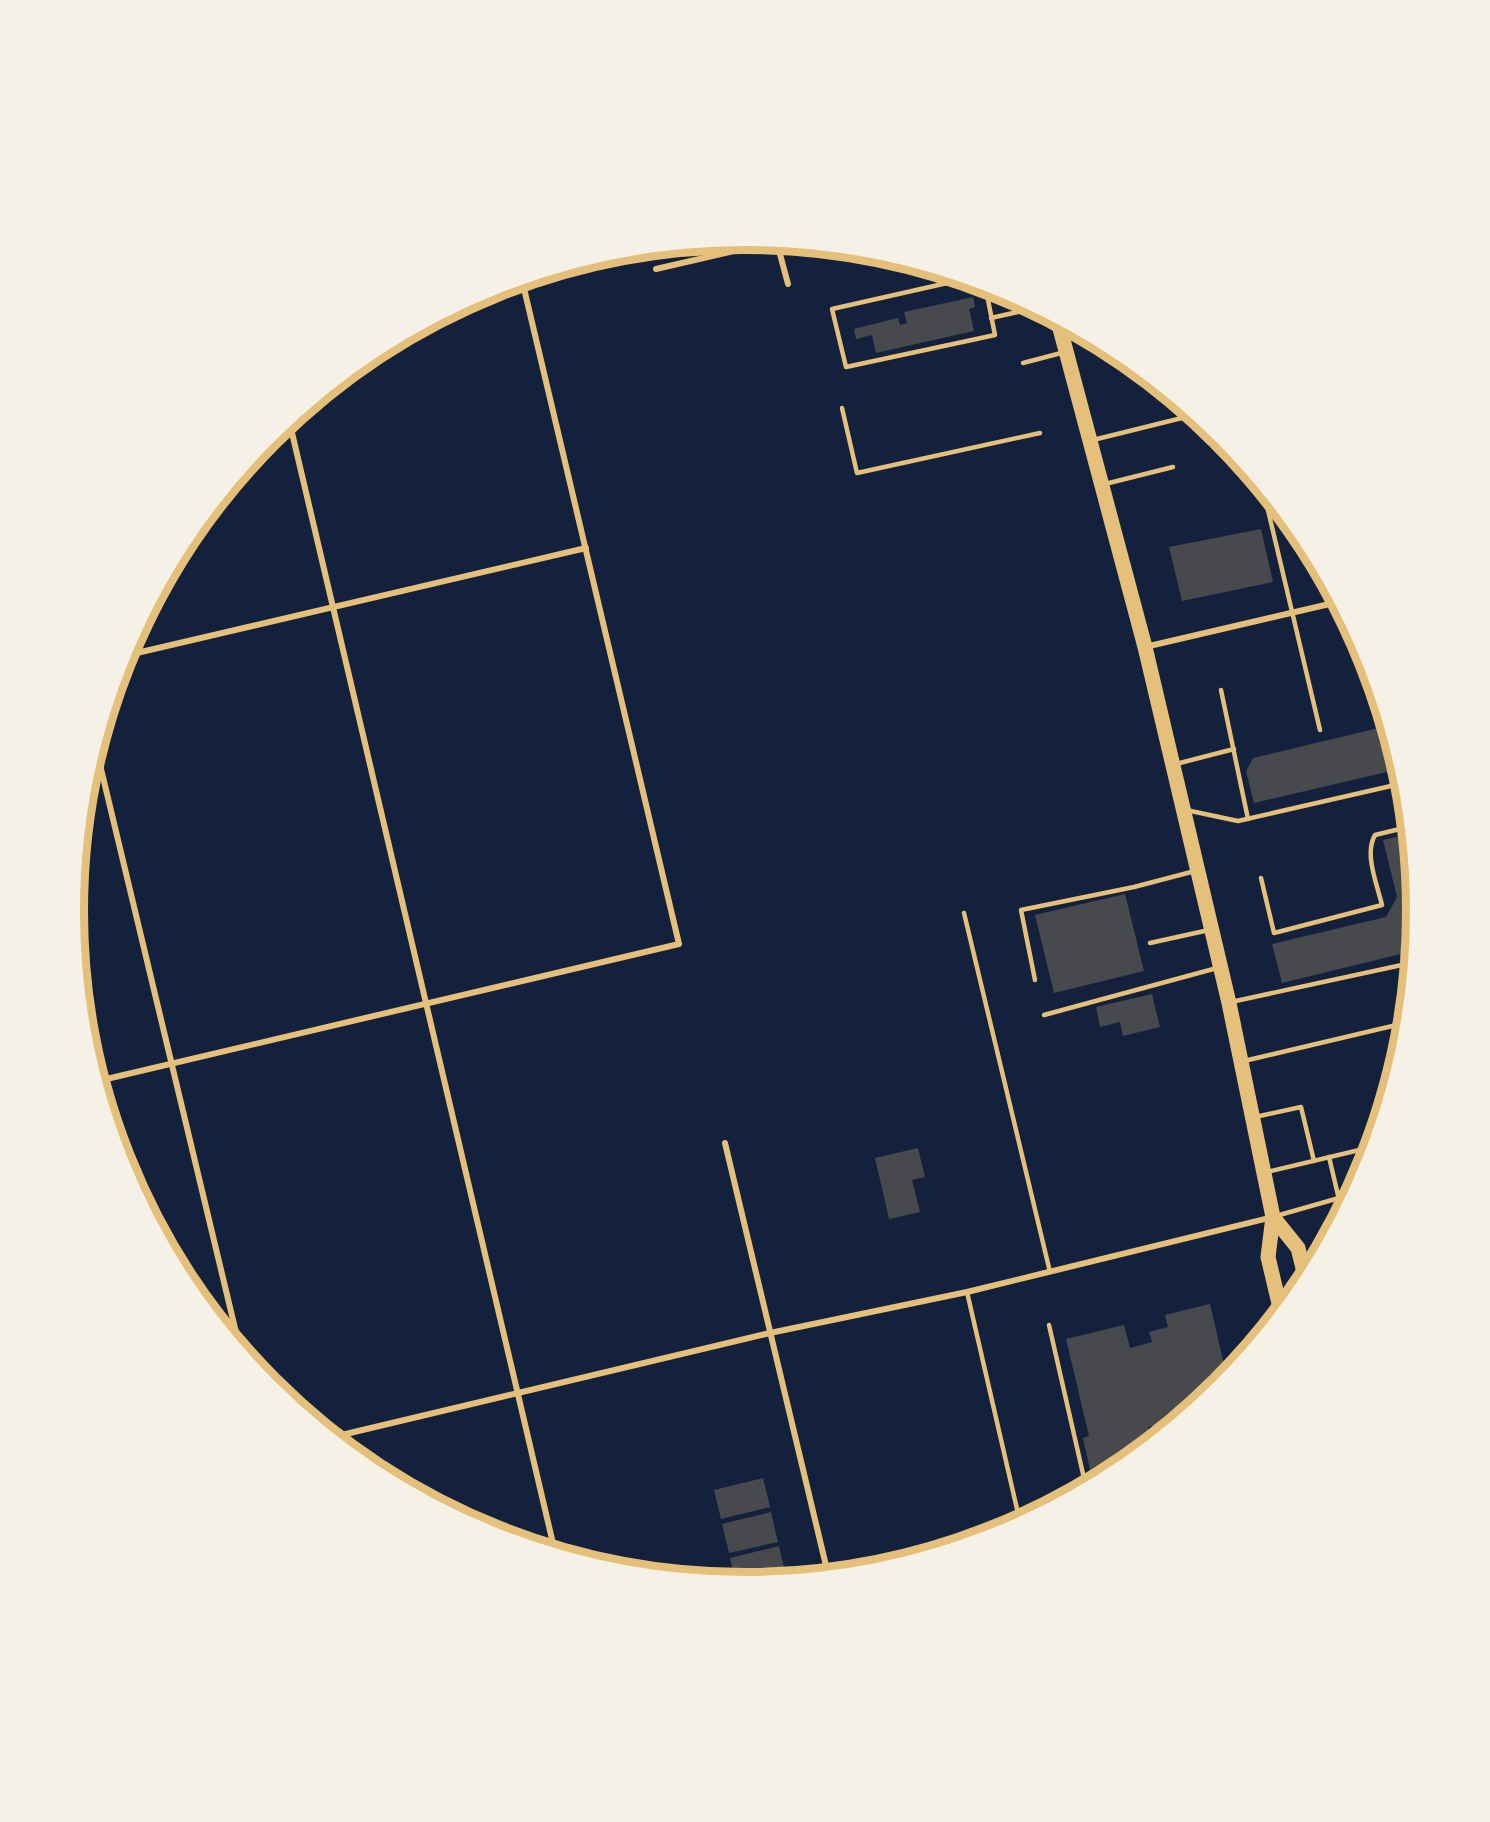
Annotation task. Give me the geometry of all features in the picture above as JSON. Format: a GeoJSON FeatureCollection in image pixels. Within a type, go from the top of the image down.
{"type":"FeatureCollection","features":[{"type":"Feature","properties":{"kind":"main road"},"geometry":{"type":"LineString","coordinates":[[1063,332],[1145,647],[1220,967],[1273,1217],[1268,1257],[1278,1301]]}},
{"type":"Feature","properties":{"kind":"main road"},"geometry":{"type":"LineString","coordinates":[[1273,1217],[1298,1248],[1302,1266]]}},
{"type":"Feature","properties":{"kind":"street"},"geometry":{"type":"LineString","coordinates":[[656,268],[738,250]]}},
{"type":"Feature","properties":{"kind":"street"},"geometry":{"type":"LineString","coordinates":[[778,251],[788,285]]}},
{"type":"Feature","properties":{"kind":"street"},"geometry":{"type":"LineString","coordinates":[[106,1079],[679,944],[524,288]]}},
{"type":"Feature","properties":{"kind":"street"},"geometry":{"type":"LineString","coordinates":[[292,431],[553,1543]]}},
{"type":"Feature","properties":{"kind":"street"},"geometry":{"type":"LineString","coordinates":[[136,653],[586,549]]}},
{"type":"Feature","properties":{"kind":"street"},"geometry":{"type":"LineString","coordinates":[[1145,647],[1330,604]]}},
{"type":"Feature","properties":{"kind":"street"},"geometry":{"type":"LineString","coordinates":[[101,767],[236,1332]]}},
{"type":"Feature","properties":{"kind":"street"},"geometry":{"type":"LineString","coordinates":[[725,1143],[826,1567]]}},
{"type":"Feature","properties":{"kind":"street"},"geometry":{"type":"LineString","coordinates":[[343,1435],[770,1333],[967,1292],[1273,1217]]}},
{"type":"Feature","properties":{"kind":"lane"},"geometry":{"type":"LineString","coordinates":[[949,283],[832,309],[846,367],[995,335],[987,296]]}},
{"type":"Feature","properties":{"kind":"lane"},"geometry":{"type":"LineString","coordinates":[[991,318],[1022,311]]}},
{"type":"Feature","properties":{"kind":"lane"},"geometry":{"type":"LineString","coordinates":[[1023,363],[1068,352]]}},
{"type":"Feature","properties":{"kind":"lane"},"geometry":{"type":"LineString","coordinates":[[842,408],[857,473],[1040,433]]}},
{"type":"Feature","properties":{"kind":"lane"},"geometry":{"type":"LineString","coordinates":[[1091,440],[1184,417]]}},
{"type":"Feature","properties":{"kind":"lane"},"geometry":{"type":"LineString","coordinates":[[1103,485],[1173,467]]}},
{"type":"Feature","properties":{"kind":"lane"},"geometry":{"type":"LineString","coordinates":[[1267,506],[1320,730]]}},
{"type":"Feature","properties":{"kind":"lane"},"geometry":{"type":"LineString","coordinates":[[1221,690],[1248,819]]}},
{"type":"Feature","properties":{"kind":"lane"},"geometry":{"type":"LineString","coordinates":[[1172,765],[1234,749]]}},
{"type":"Feature","properties":{"kind":"lane"},"geometry":{"type":"LineString","coordinates":[[1183,809],[1238,821],[1394,785]]}},
{"type":"Feature","properties":{"kind":"lane"},"geometry":{"type":"LineString","coordinates":[[1261,878],[1274,933],[1382,905],[1369,850],[1375,834],[1400,829]]}},
{"type":"Feature","properties":{"kind":"lane"},"geometry":{"type":"LineString","coordinates":[[1035,980],[1021,910],[1134,887],[1197,871]]}},
{"type":"Feature","properties":{"kind":"lane"},"geometry":{"type":"LineString","coordinates":[[964,913],[1050,1272]]}},
{"type":"Feature","properties":{"kind":"lane"},"geometry":{"type":"LineString","coordinates":[[1150,943],[1211,929]]}},
{"type":"Feature","properties":{"kind":"lane"},"geometry":{"type":"LineString","coordinates":[[1228,1003],[1404,965]]}},
{"type":"Feature","properties":{"kind":"lane"},"geometry":{"type":"LineString","coordinates":[[1044,1015],[1220,967]]}},
{"type":"Feature","properties":{"kind":"lane"},"geometry":{"type":"LineString","coordinates":[[1241,1062],[1395,1026]]}},
{"type":"Feature","properties":{"kind":"lane"},"geometry":{"type":"LineString","coordinates":[[1253,1118],[1301,1107],[1314,1161]]}},
{"type":"Feature","properties":{"kind":"lane"},"geometry":{"type":"LineString","coordinates":[[1264,1173],[1361,1149]]}},
{"type":"Feature","properties":{"kind":"lane"},"geometry":{"type":"LineString","coordinates":[[1273,1217],[1339,1198],[1329,1157]]}},
{"type":"Feature","properties":{"kind":"lane"},"geometry":{"type":"LineString","coordinates":[[967,1292],[1018,1513]]}},
{"type":"Feature","properties":{"kind":"lane"},"geometry":{"type":"LineString","coordinates":[[1049,1325],[1084,1478]]}},
{"type":"Feature","properties":{"kind":"building"},"geometry":{"type":"Polygon","coordinates":[[[973,297],[975,307],[969,309],[974,331],[876,353],[872,335],[856,339],[854,329],[898,318],[900,325],[907,323],[904,312],[973,297]]]}},
{"type":"Feature","properties":{"kind":"building"},"geometry":{"type":"Polygon","coordinates":[[[1261,529],[1273,582],[1182,601],[1169,547],[1261,529]]]}},
{"type":"Feature","properties":{"kind":"building"},"geometry":{"type":"Polygon","coordinates":[[[1379,728],[1390,771],[1254,803],[1246,771],[1253,758],[1379,728]]]}},
{"type":"Feature","properties":{"kind":"building"},"geometry":{"type":"Polygon","coordinates":[[[1401,836],[1405,868],[1405,953],[1282,983],[1272,944],[1386,917],[1397,897],[1383,840],[1401,836]]]}},
{"type":"Feature","properties":{"kind":"building"},"geometry":{"type":"Polygon","coordinates":[[[1125,894],[1144,971],[1054,993],[1035,915],[1125,894]]]}},
{"type":"Feature","properties":{"kind":"building"},"geometry":{"type":"Polygon","coordinates":[[[1152,994],[1160,1027],[1123,1036],[1120,1022],[1100,1027],[1096,1007],[1152,994]]]}},
{"type":"Feature","properties":{"kind":"building"},"geometry":{"type":"Polygon","coordinates":[[[918,1148],[925,1177],[912,1180],[920,1212],[889,1219],[875,1158],[918,1148]]]}},
{"type":"Feature","properties":{"kind":"building"},"geometry":{"type":"Polygon","coordinates":[[[1210,1304],[1224,1365],[1181,1408],[1161,1424],[1148,1427],[1150,1433],[1091,1474],[1083,1438],[1089,1436],[1066,1339],[1124,1325],[1130,1348],[1152,1342],[1149,1332],[1168,1327],[1165,1315],[1210,1304]]]}},
{"type":"Feature","properties":{"kind":"building"},"geometry":{"type":"Polygon","coordinates":[[[763,1478],[770,1507],[721,1519],[714,1490],[763,1478]]]}},
{"type":"Feature","properties":{"kind":"building"},"geometry":{"type":"Polygon","coordinates":[[[771,1512],[778,1542],[729,1553],[722,1524],[771,1512]]]}},
{"type":"Feature","properties":{"kind":"building"},"geometry":{"type":"Polygon","coordinates":[[[779,1546],[785,1571],[733,1572],[730,1558],[779,1546]]]}}]}
